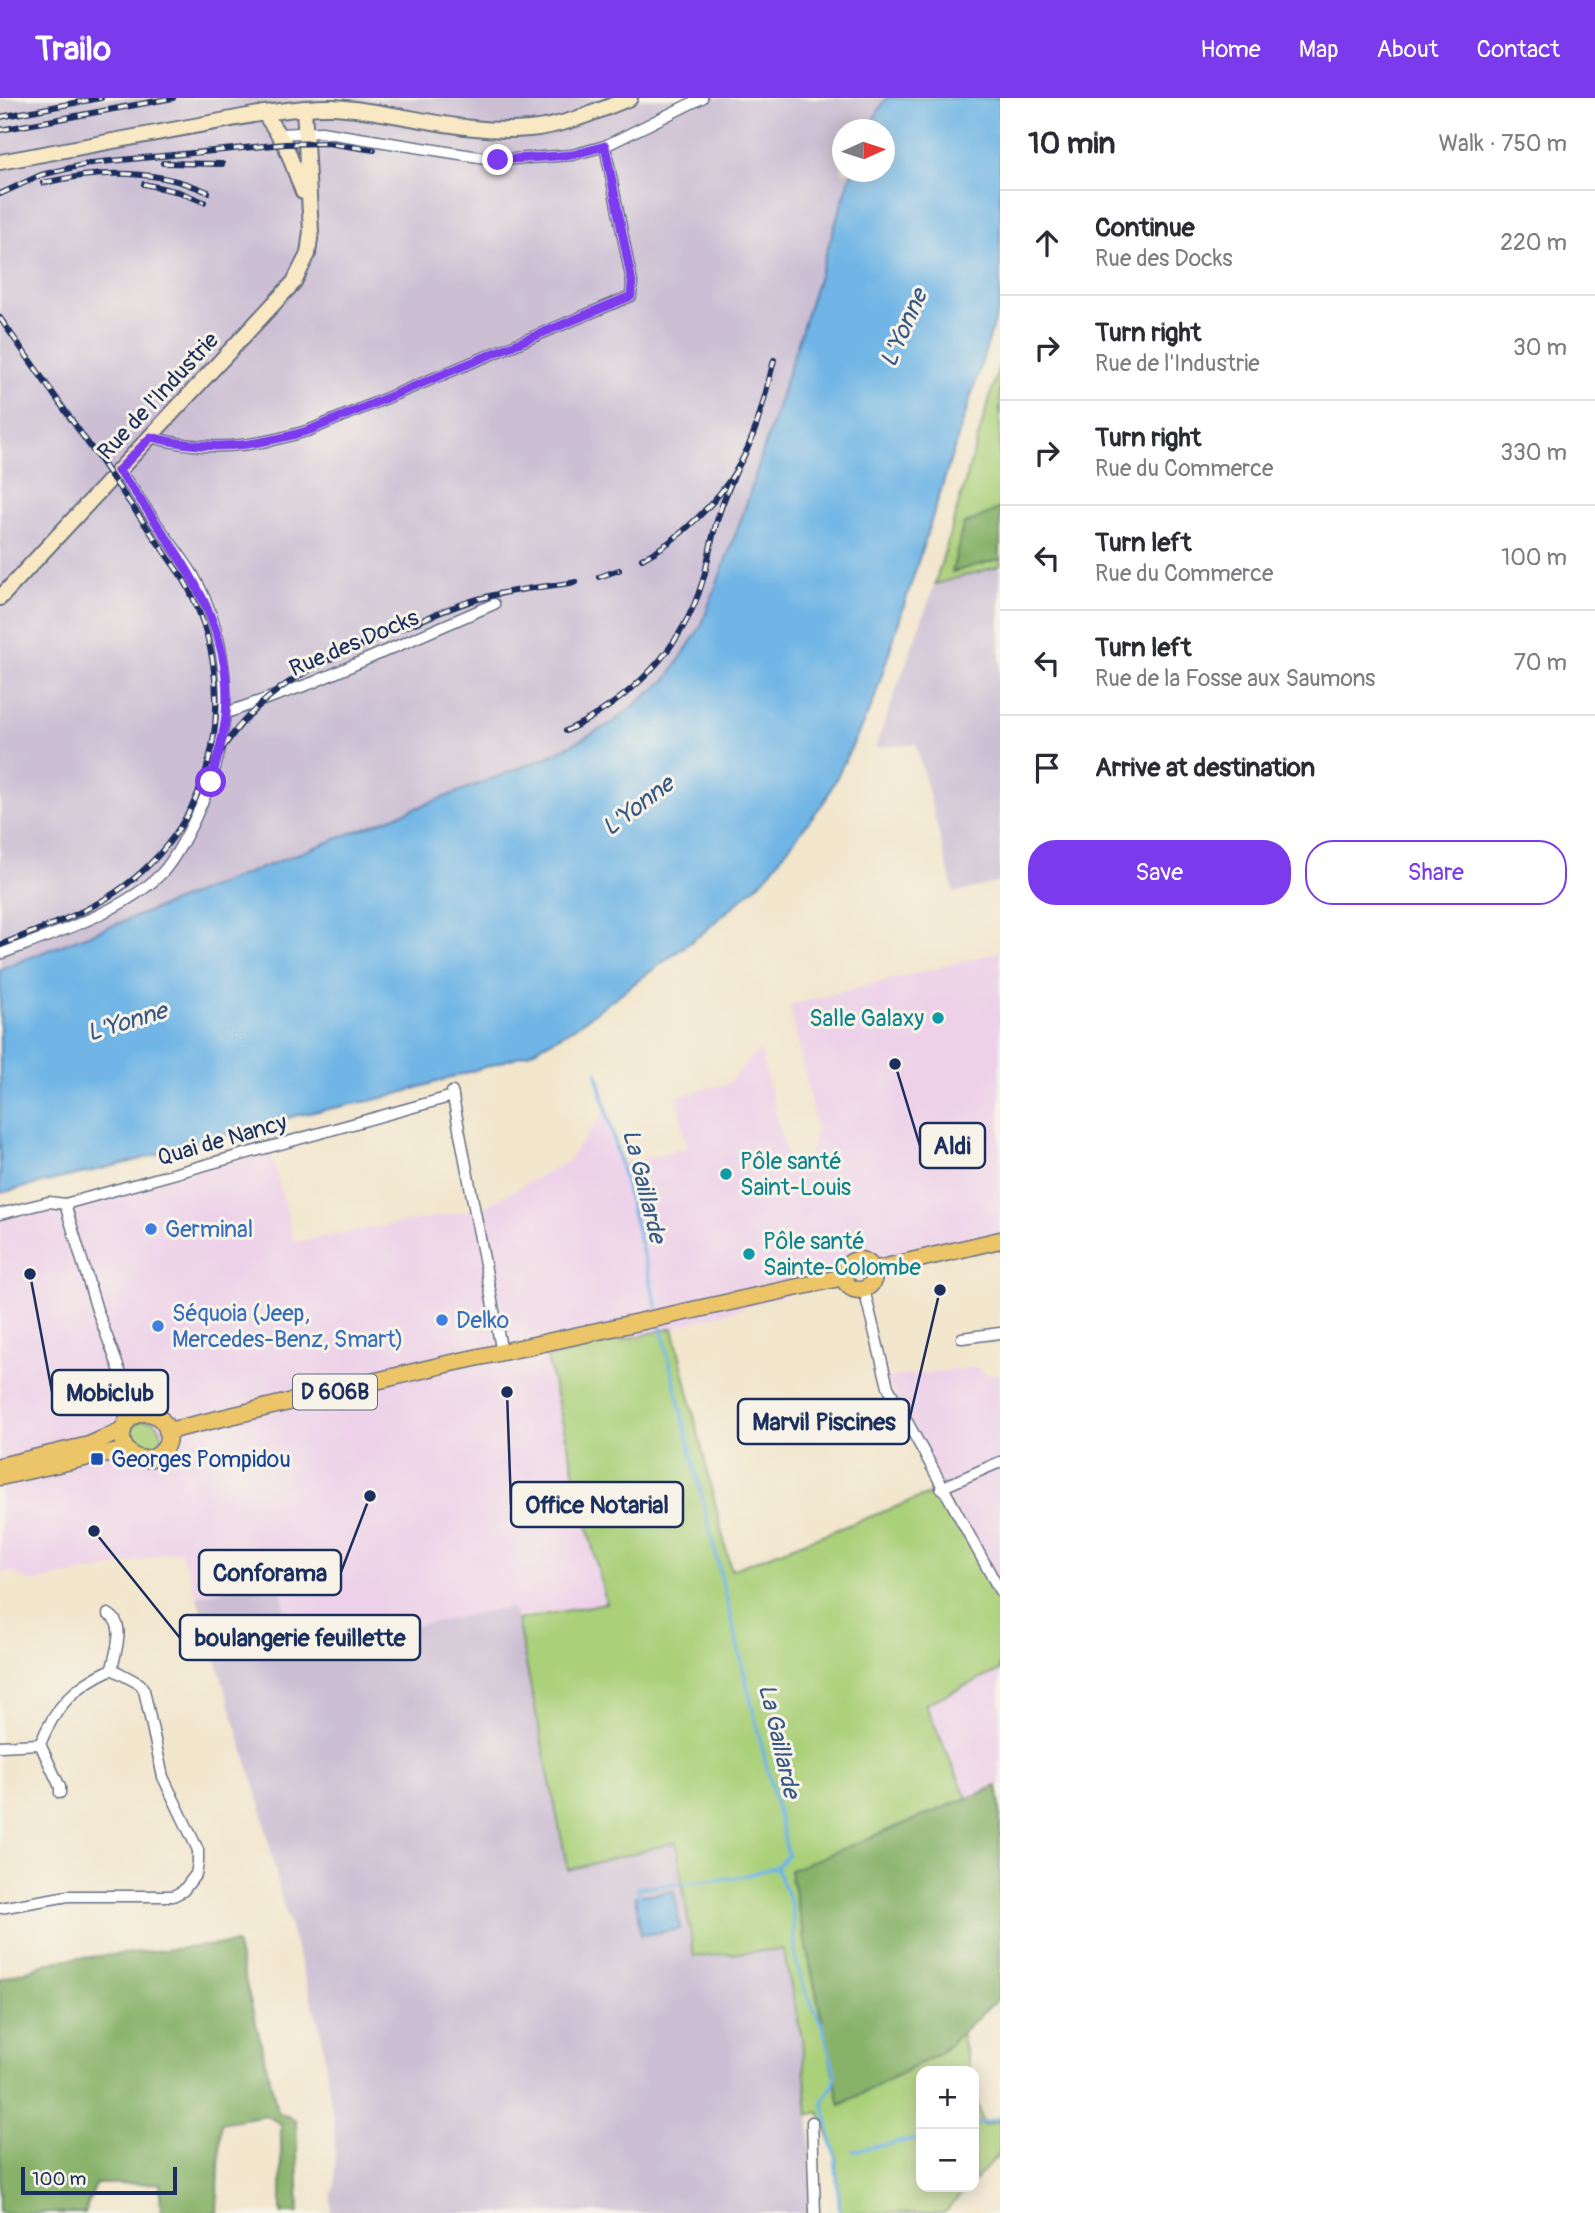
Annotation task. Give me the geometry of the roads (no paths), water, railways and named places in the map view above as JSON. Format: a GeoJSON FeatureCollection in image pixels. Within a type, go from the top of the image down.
{"type":"FeatureCollection","features":[{"type":"Feature","properties":{"kind":"main road"},"geometry":{"type":"LineString","coordinates":[[0,162],[304,108],[344,108],[471,129],[530,129],[589,116],[630,98]]}},
{"type":"Feature","properties":{"kind":"main road","name":"Rue de l'Industrie"},"geometry":{"type":"LineString","coordinates":[[0,598],[294,282],[304,265],[310,243],[304,108]]}},
{"type":"Feature","properties":{"kind":"main road"},"geometry":{"type":"LineString","coordinates":[[264,113],[285,144],[309,206]]}},
{"type":"Feature","properties":{"kind":"main road"},"geometry":{"type":"LineString","coordinates":[[873,1270],[1000,1240]]}},
{"type":"Feature","properties":{"kind":"main road"},"geometry":{"type":"LineString","coordinates":[[854,1261],[867,1262],[873,1270],[872,1283],[864,1289],[851,1287],[844,1277],[847,1267],[854,1261]]}},
{"type":"Feature","properties":{"kind":"main road","name":"D 606B"},"geometry":{"type":"LineString","coordinates":[[168,1431],[844,1277]]}},
{"type":"Feature","properties":{"kind":"main road"},"geometry":{"type":"LineString","coordinates":[[0,1466],[89,1445],[123,1430],[136,1414],[153,1414],[161,1419],[168,1431],[168,1440],[162,1453],[152,1458],[140,1458],[127,1451],[123,1443],[123,1430]]}},
{"type":"Feature","properties":{"kind":"main road"},"geometry":{"type":"LineString","coordinates":[[0,1478],[91,1456],[127,1451]]}},
{"type":"Feature","properties":{"kind":"street"},"geometry":{"type":"LineString","coordinates":[[279,134],[321,132],[498,160],[572,155],[605,146],[702,98]]}},
{"type":"Feature","properties":{"kind":"street"},"geometry":{"type":"LineString","coordinates":[[151,437],[192,446],[223,447],[270,442],[323,424],[631,296],[632,282],[605,146]]}},
{"type":"Feature","properties":{"kind":"street"},"geometry":{"type":"LineString","coordinates":[[0,954],[78,924],[134,896],[163,873],[193,824],[211,782],[226,713],[223,663],[216,632],[204,598],[184,562],[118,471]]}},
{"type":"Feature","properties":{"kind":"street","name":"Rue des Docks"},"geometry":{"type":"LineString","coordinates":[[226,713],[279,696],[494,604]]}},
{"type":"Feature","properties":{"kind":"street","name":"Quai de Nancy"},"geometry":{"type":"LineString","coordinates":[[0,1214],[49,1202],[65,1204],[452,1094],[502,1353]]}},
{"type":"Feature","properties":{"kind":"street"},"geometry":{"type":"LineString","coordinates":[[65,1204],[100,1319],[136,1414]]}},
{"type":"Feature","properties":{"kind":"street"},"geometry":{"type":"LineString","coordinates":[[864,1289],[885,1380],[941,1488],[1000,1591]]}},
{"type":"Feature","properties":{"kind":"street"},"geometry":{"type":"LineString","coordinates":[[962,1338],[1000,1333]]}},
{"type":"Feature","properties":{"kind":"street"},"geometry":{"type":"LineString","coordinates":[[941,1488],[1000,1462]]}},
{"type":"Feature","properties":{"kind":"street"},"geometry":{"type":"LineString","coordinates":[[108,1615],[115,1618],[119,1626],[112,1669]]}},
{"type":"Feature","properties":{"kind":"street"},"geometry":{"type":"LineString","coordinates":[[40,1744],[59,1707],[75,1689],[112,1669]]}},
{"type":"Feature","properties":{"kind":"street"},"geometry":{"type":"LineString","coordinates":[[0,1908],[68,1896],[173,1896],[183,1891],[196,1874],[198,1850],[163,1777],[147,1697],[140,1684],[112,1669]]}},
{"type":"Feature","properties":{"kind":"street"},"geometry":{"type":"LineString","coordinates":[[0,1746],[40,1744]]}},
{"type":"Feature","properties":{"kind":"street"},"geometry":{"type":"LineString","coordinates":[[40,1744],[60,1787],[60,1793]]}},
{"type":"Feature","properties":{"kind":"street"},"geometry":{"type":"LineString","coordinates":[[812,2122],[815,2213]]}},
{"type":"Feature","properties":{"kind":"water","name":"L'Yonne"},"geometry":{"type":"Polygon","coordinates":[[[886,98],[1000,98],[1000,305],[873,703],[826,799],[765,878],[704,932],[574,1028],[527,1054],[388,1097],[294,1116],[127,1163],[0,1193],[0,969],[548,757],[612,723],[667,679],[701,626],[744,511],[849,182],[895,182],[895,119],[874,119],[886,98]]]}},
{"type":"Feature","properties":{"kind":"water"},"geometry":{"type":"Polygon","coordinates":[[[674,1891],[680,1929],[641,1935],[635,1896],[674,1891]]]}},
{"type":"Feature","properties":{"kind":"waterway","name":"La Gaillarde"},"geometry":{"type":"LineString","coordinates":[[597,1073],[657,1308]]}},
{"type":"Feature","properties":{"kind":"waterway","name":"La Gaillarde"},"geometry":{"type":"LineString","coordinates":[[661,1327],[788,1855],[776,1867],[792,1906],[796,1962],[805,1990],[823,2027],[835,2074],[833,2085],[823,2101],[835,2155],[840,2213]]}},
{"type":"Feature","properties":{"kind":"waterway"},"geometry":{"type":"LineString","coordinates":[[640,1898],[638,1888],[740,1877],[776,1867]]}},
{"type":"Feature","properties":{"kind":"waterway","name":"La Gaillarde"},"geometry":{"type":"LineString","coordinates":[[979,2124],[1000,2118]]}},
{"type":"Feature","properties":{"kind":"waterway","name":"La Gaillarde"},"geometry":{"type":"LineString","coordinates":[[853,2151],[916,2139]]}},
{"type":"Feature","properties":{"kind":"railway"},"geometry":{"type":"LineString","coordinates":[[0,117],[101,98]]}},
{"type":"Feature","properties":{"kind":"railway"},"geometry":{"type":"LineString","coordinates":[[0,130],[173,98]]}},
{"type":"Feature","properties":{"kind":"railway"},"geometry":{"type":"LineString","coordinates":[[0,194],[41,175],[91,163],[285,144],[327,143],[374,150]]}},
{"type":"Feature","properties":{"kind":"railway"},"geometry":{"type":"LineString","coordinates":[[163,163],[222,164]]}},
{"type":"Feature","properties":{"kind":"railway"},"geometry":{"type":"LineString","coordinates":[[43,183],[85,176],[127,174],[168,179],[208,192]]}},
{"type":"Feature","properties":{"kind":"railway"},"geometry":{"type":"LineString","coordinates":[[144,184],[179,192],[204,202]]}},
{"type":"Feature","properties":{"kind":"railway"},"geometry":{"type":"LineString","coordinates":[[0,318],[184,580],[202,621],[213,663],[216,707],[212,749],[199,790],[179,828],[151,863],[116,892],[89,908],[0,945]]}},
{"type":"Feature","properties":{"kind":"railway"},"geometry":{"type":"LineString","coordinates":[[642,559],[683,531],[720,494],[730,480],[745,455],[755,428],[774,360]]}},
{"type":"Feature","properties":{"kind":"railway"},"geometry":{"type":"LineString","coordinates":[[566,731],[589,719],[632,688],[651,670],[682,629],[703,580],[719,512],[738,467]]}},
{"type":"Feature","properties":{"kind":"railway"},"geometry":{"type":"LineString","coordinates":[[599,577],[619,570]]}},
{"type":"Feature","properties":{"kind":"railway"},"geometry":{"type":"LineString","coordinates":[[213,764],[230,737],[271,695],[318,665],[464,603],[508,592],[576,582]]}},
{"type":"Feature","properties":{"kind":"place","name":"Salle Galaxy"},"geometry":{"type":"Point","coordinates":[938,1018]}},
{"type":"Feature","properties":{"kind":"place","name":"Aldi"},"geometry":{"type":"Point","coordinates":[895,1064]}},
{"type":"Feature","properties":{"kind":"place","name":"Pôle santé Saint-Louis"},"geometry":{"type":"Point","coordinates":[726,1174]}},
{"type":"Feature","properties":{"kind":"place","name":"Germinal"},"geometry":{"type":"Point","coordinates":[151,1229]}},
{"type":"Feature","properties":{"kind":"place","name":"Pôle santé Sainte-Colombe"},"geometry":{"type":"Point","coordinates":[749,1254]}},
{"type":"Feature","properties":{"kind":"place","name":"Mobiclub"},"geometry":{"type":"Point","coordinates":[30,1274]}},
{"type":"Feature","properties":{"kind":"place","name":"Marvil Piscines"},"geometry":{"type":"Point","coordinates":[940,1290]}},
{"type":"Feature","properties":{"kind":"place","name":"Delko"},"geometry":{"type":"Point","coordinates":[442,1320]}},
{"type":"Feature","properties":{"kind":"place","name":"Séquoia (Jeep, Mercedes-Benz, Smart)"},"geometry":{"type":"Point","coordinates":[158,1326]}},
{"type":"Feature","properties":{"kind":"place","name":"Office Notarial"},"geometry":{"type":"Point","coordinates":[507,1392]}},
{"type":"Feature","properties":{"kind":"place","name":"Georges Pompidou"},"geometry":{"type":"Point","coordinates":[97,1459]}},
{"type":"Feature","properties":{"kind":"place","name":"Conforama"},"geometry":{"type":"Point","coordinates":[370,1496]}},
{"type":"Feature","properties":{"kind":"place","name":"boulangerie feuillette"},"geometry":{"type":"Point","coordinates":[94,1531]}}]}
